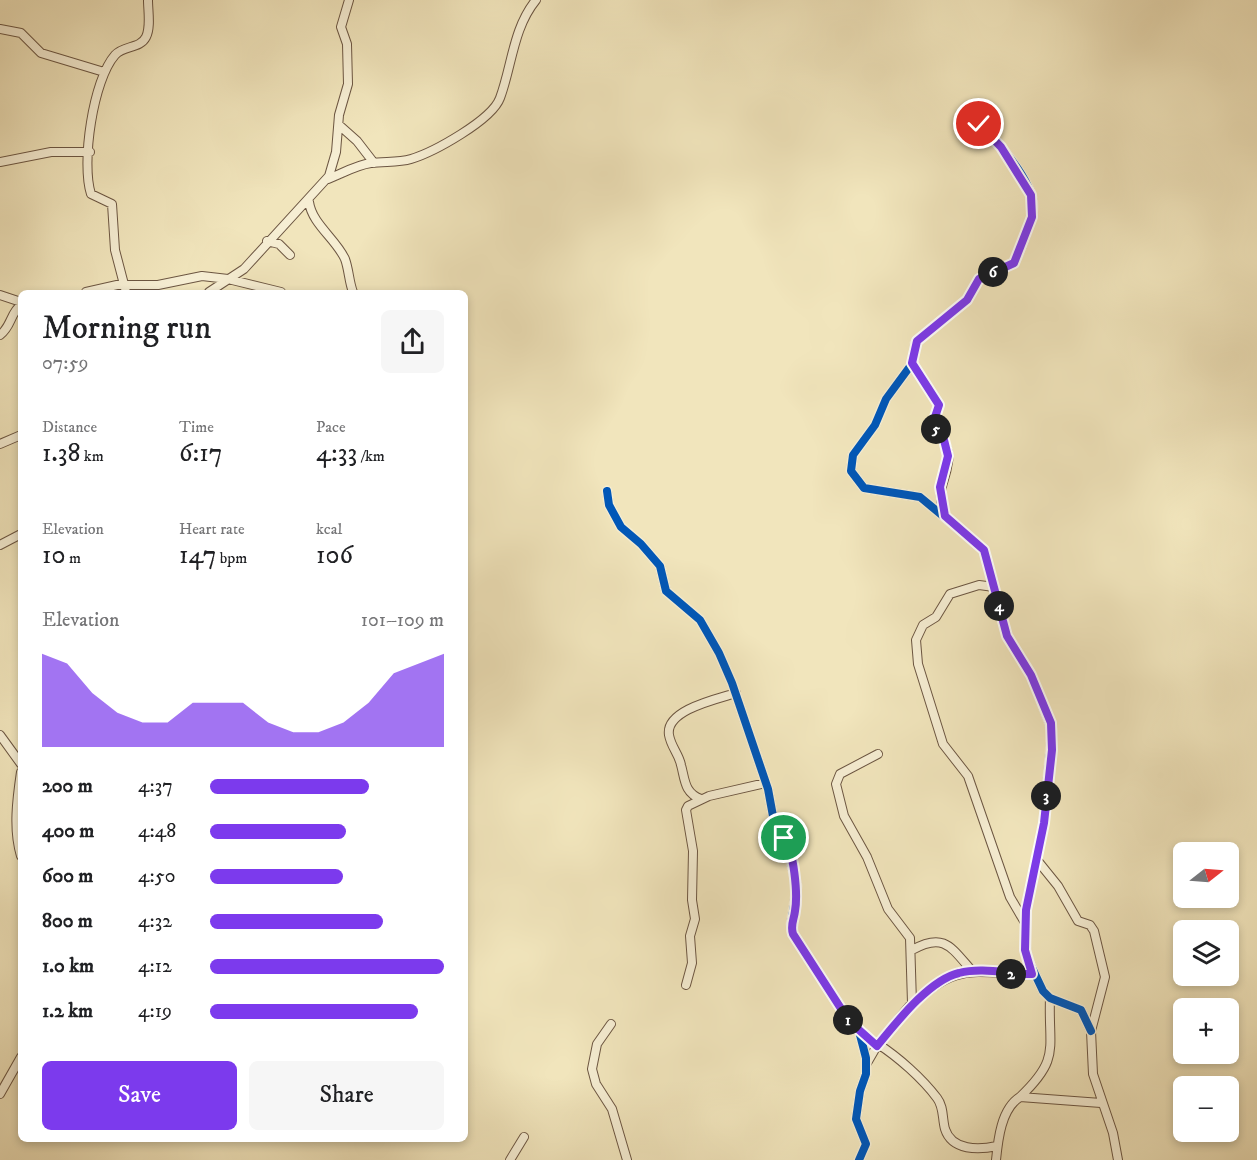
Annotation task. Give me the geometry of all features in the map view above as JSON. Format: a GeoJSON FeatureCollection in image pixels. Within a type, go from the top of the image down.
{"type":"FeatureCollection","features":[{"type":"Feature","properties":{"kind":"street"},"geometry":{"type":"LineString","coordinates":[[126,289],[115,250],[112,204],[91,194],[89,188],[92,113],[104,72],[120,50],[141,44],[146,37],[148,0]]}},
{"type":"Feature","properties":{"kind":"street"},"geometry":{"type":"LineString","coordinates":[[212,290],[243,269],[267,241],[309,202],[328,179],[336,152],[348,84],[347,44],[341,21],[348,0]]}},
{"type":"Feature","properties":{"kind":"street"},"geometry":{"type":"LineString","coordinates":[[328,179],[374,163],[417,157],[468,129],[495,109],[504,86],[511,54],[536,0]]}},
{"type":"Feature","properties":{"kind":"street"},"geometry":{"type":"LineString","coordinates":[[0,28],[21,33],[41,53],[104,72]]}},
{"type":"Feature","properties":{"kind":"street"},"geometry":{"type":"LineString","coordinates":[[967,115],[992,134],[1024,179],[1031,195],[1032,217],[1014,263],[979,279],[967,300],[917,341],[912,363],[886,399],[875,425],[853,455],[851,471],[864,488],[920,497],[983,547],[1007,636],[1031,675],[1052,730],[1051,759],[1037,860],[1027,903],[1025,950],[1032,974],[1050,998],[1081,1010],[1091,1031]]}},
{"type":"Feature","properties":{"kind":"street"},"geometry":{"type":"LineString","coordinates":[[339,125],[357,141],[374,163]]}},
{"type":"Feature","properties":{"kind":"street"},"geometry":{"type":"LineString","coordinates":[[0,162],[51,152],[90,152]]}},
{"type":"Feature","properties":{"kind":"street"},"geometry":{"type":"LineString","coordinates":[[309,202],[313,215],[336,243],[345,261],[352,289]]}},
{"type":"Feature","properties":{"kind":"street"},"geometry":{"type":"LineString","coordinates":[[267,241],[279,244],[290,255]]}},
{"type":"Feature","properties":{"kind":"street"},"geometry":{"type":"LineString","coordinates":[[111,290],[158,285],[196,276],[228,279],[273,290]]}},
{"type":"Feature","properties":{"kind":"street"},"geometry":{"type":"LineString","coordinates":[[0,295],[18,302]]}},
{"type":"Feature","properties":{"kind":"street"},"geometry":{"type":"LineString","coordinates":[[0,334],[9,326],[12,312],[18,306]]}},
{"type":"Feature","properties":{"kind":"street"},"geometry":{"type":"LineString","coordinates":[[912,363],[939,405],[933,423],[944,440],[948,456],[940,487],[945,516]]}},
{"type":"Feature","properties":{"kind":"street"},"geometry":{"type":"LineString","coordinates":[[0,444],[18,436]]}},
{"type":"Feature","properties":{"kind":"street"},"geometry":{"type":"LineString","coordinates":[[607,491],[609,505],[621,527],[641,544],[660,566],[666,591],[691,612],[706,629],[736,693],[766,783],[773,824],[790,848],[790,859],[796,879],[796,910],[791,924],[793,934],[849,1021],[928,1087],[938,1099],[946,1130],[953,1142],[965,1147],[997,1146]]}},
{"type":"Feature","properties":{"kind":"street"},"geometry":{"type":"LineString","coordinates":[[0,545],[18,536]]}},
{"type":"Feature","properties":{"kind":"street"},"geometry":{"type":"LineString","coordinates":[[994,587],[979,585],[950,594],[936,617],[923,626],[915,644],[943,744],[968,776],[1010,897],[1025,926]]}},
{"type":"Feature","properties":{"kind":"street"},"geometry":{"type":"LineString","coordinates":[[701,799],[692,794],[684,782],[681,762],[671,745],[669,726],[673,718],[682,712],[736,693]]}},
{"type":"Feature","properties":{"kind":"street"},"geometry":{"type":"LineString","coordinates":[[0,735],[18,760]]}},
{"type":"Feature","properties":{"kind":"street"},"geometry":{"type":"LineString","coordinates":[[878,754],[840,774],[837,791],[844,816],[867,857],[888,909],[910,938],[912,950],[911,1007]]}},
{"type":"Feature","properties":{"kind":"street"},"geometry":{"type":"LineString","coordinates":[[686,984],[692,963],[690,936],[695,919],[692,900],[693,851],[686,810],[688,806],[701,799],[766,783]]}},
{"type":"Feature","properties":{"kind":"street"},"geometry":{"type":"LineString","coordinates":[[18,812],[18,834]]}},
{"type":"Feature","properties":{"kind":"street"},"geometry":{"type":"LineString","coordinates":[[1037,860],[1058,886],[1078,921],[1090,925],[1094,931],[1105,977],[1091,1031],[1093,1074],[1113,1133],[1118,1160]]}},
{"type":"Feature","properties":{"kind":"street"},"geometry":{"type":"LineString","coordinates":[[912,950],[929,941],[943,942],[954,950],[972,971]]}},
{"type":"Feature","properties":{"kind":"street"},"geometry":{"type":"LineString","coordinates":[[859,1160],[866,1144],[856,1119],[866,1064],[877,1045],[911,1007],[950,976],[972,971],[1032,974]]}},
{"type":"Feature","properties":{"kind":"street"},"geometry":{"type":"LineString","coordinates":[[996,1160],[1002,1124],[1015,1100],[1039,1077],[1051,1056],[1050,998]]}},
{"type":"Feature","properties":{"kind":"street"},"geometry":{"type":"LineString","coordinates":[[611,1024],[597,1044],[592,1069],[600,1092],[612,1109],[627,1160]]}},
{"type":"Feature","properties":{"kind":"street"},"geometry":{"type":"LineString","coordinates":[[859,1031],[866,1064]]}},
{"type":"Feature","properties":{"kind":"street"},"geometry":{"type":"LineString","coordinates":[[0,1094],[18,1062]]}},
{"type":"Feature","properties":{"kind":"street"},"geometry":{"type":"LineString","coordinates":[[1020,1097],[1101,1102]]}},
{"type":"Feature","properties":{"kind":"street"},"geometry":{"type":"LineString","coordinates":[[510,1160],[524,1137]]}},
{"type":"Feature","properties":{"kind":"cycle path"},"geometry":{"type":"LineString","coordinates":[[967,115],[998,143],[1026,182],[1033,206],[1029,227],[1014,263],[979,279],[967,300],[915,343],[914,361],[886,399],[875,425],[853,455],[851,471],[864,488],[920,497],[984,550],[1007,636],[1031,675],[1052,730],[1044,823],[1026,910],[1026,955],[1043,991],[1050,998],[1081,1010],[1091,1031]]}},
{"type":"Feature","properties":{"kind":"cycle path"},"geometry":{"type":"LineString","coordinates":[[607,491],[609,505],[621,527],[641,544],[660,566],[666,591],[700,620],[719,653],[732,683],[768,789],[775,827],[790,848],[790,859],[797,886],[791,924],[793,934],[849,1021],[859,1031],[866,1058],[866,1074],[860,1091],[856,1119],[866,1144],[859,1160]]}},
{"type":"Feature","properties":{"kind":"route"},"geometry":{"type":"LineString","coordinates":[[784,838],[790,848],[790,859],[797,886],[796,910],[791,924],[797,943],[833,993],[844,1015],[877,1046],[900,1016],[909,1010],[921,996],[950,976],[960,972],[980,971],[1032,974],[1025,950],[1026,910],[1044,823],[1046,787],[1052,750],[1051,723],[1031,675],[1007,636],[983,547],[945,516],[939,493],[948,456],[944,440],[933,423],[939,405],[912,363],[915,358],[914,346],[917,341],[962,305],[971,295],[979,279],[1014,263],[1032,217],[1031,195],[1024,179],[992,134],[979,124]]}}]}
